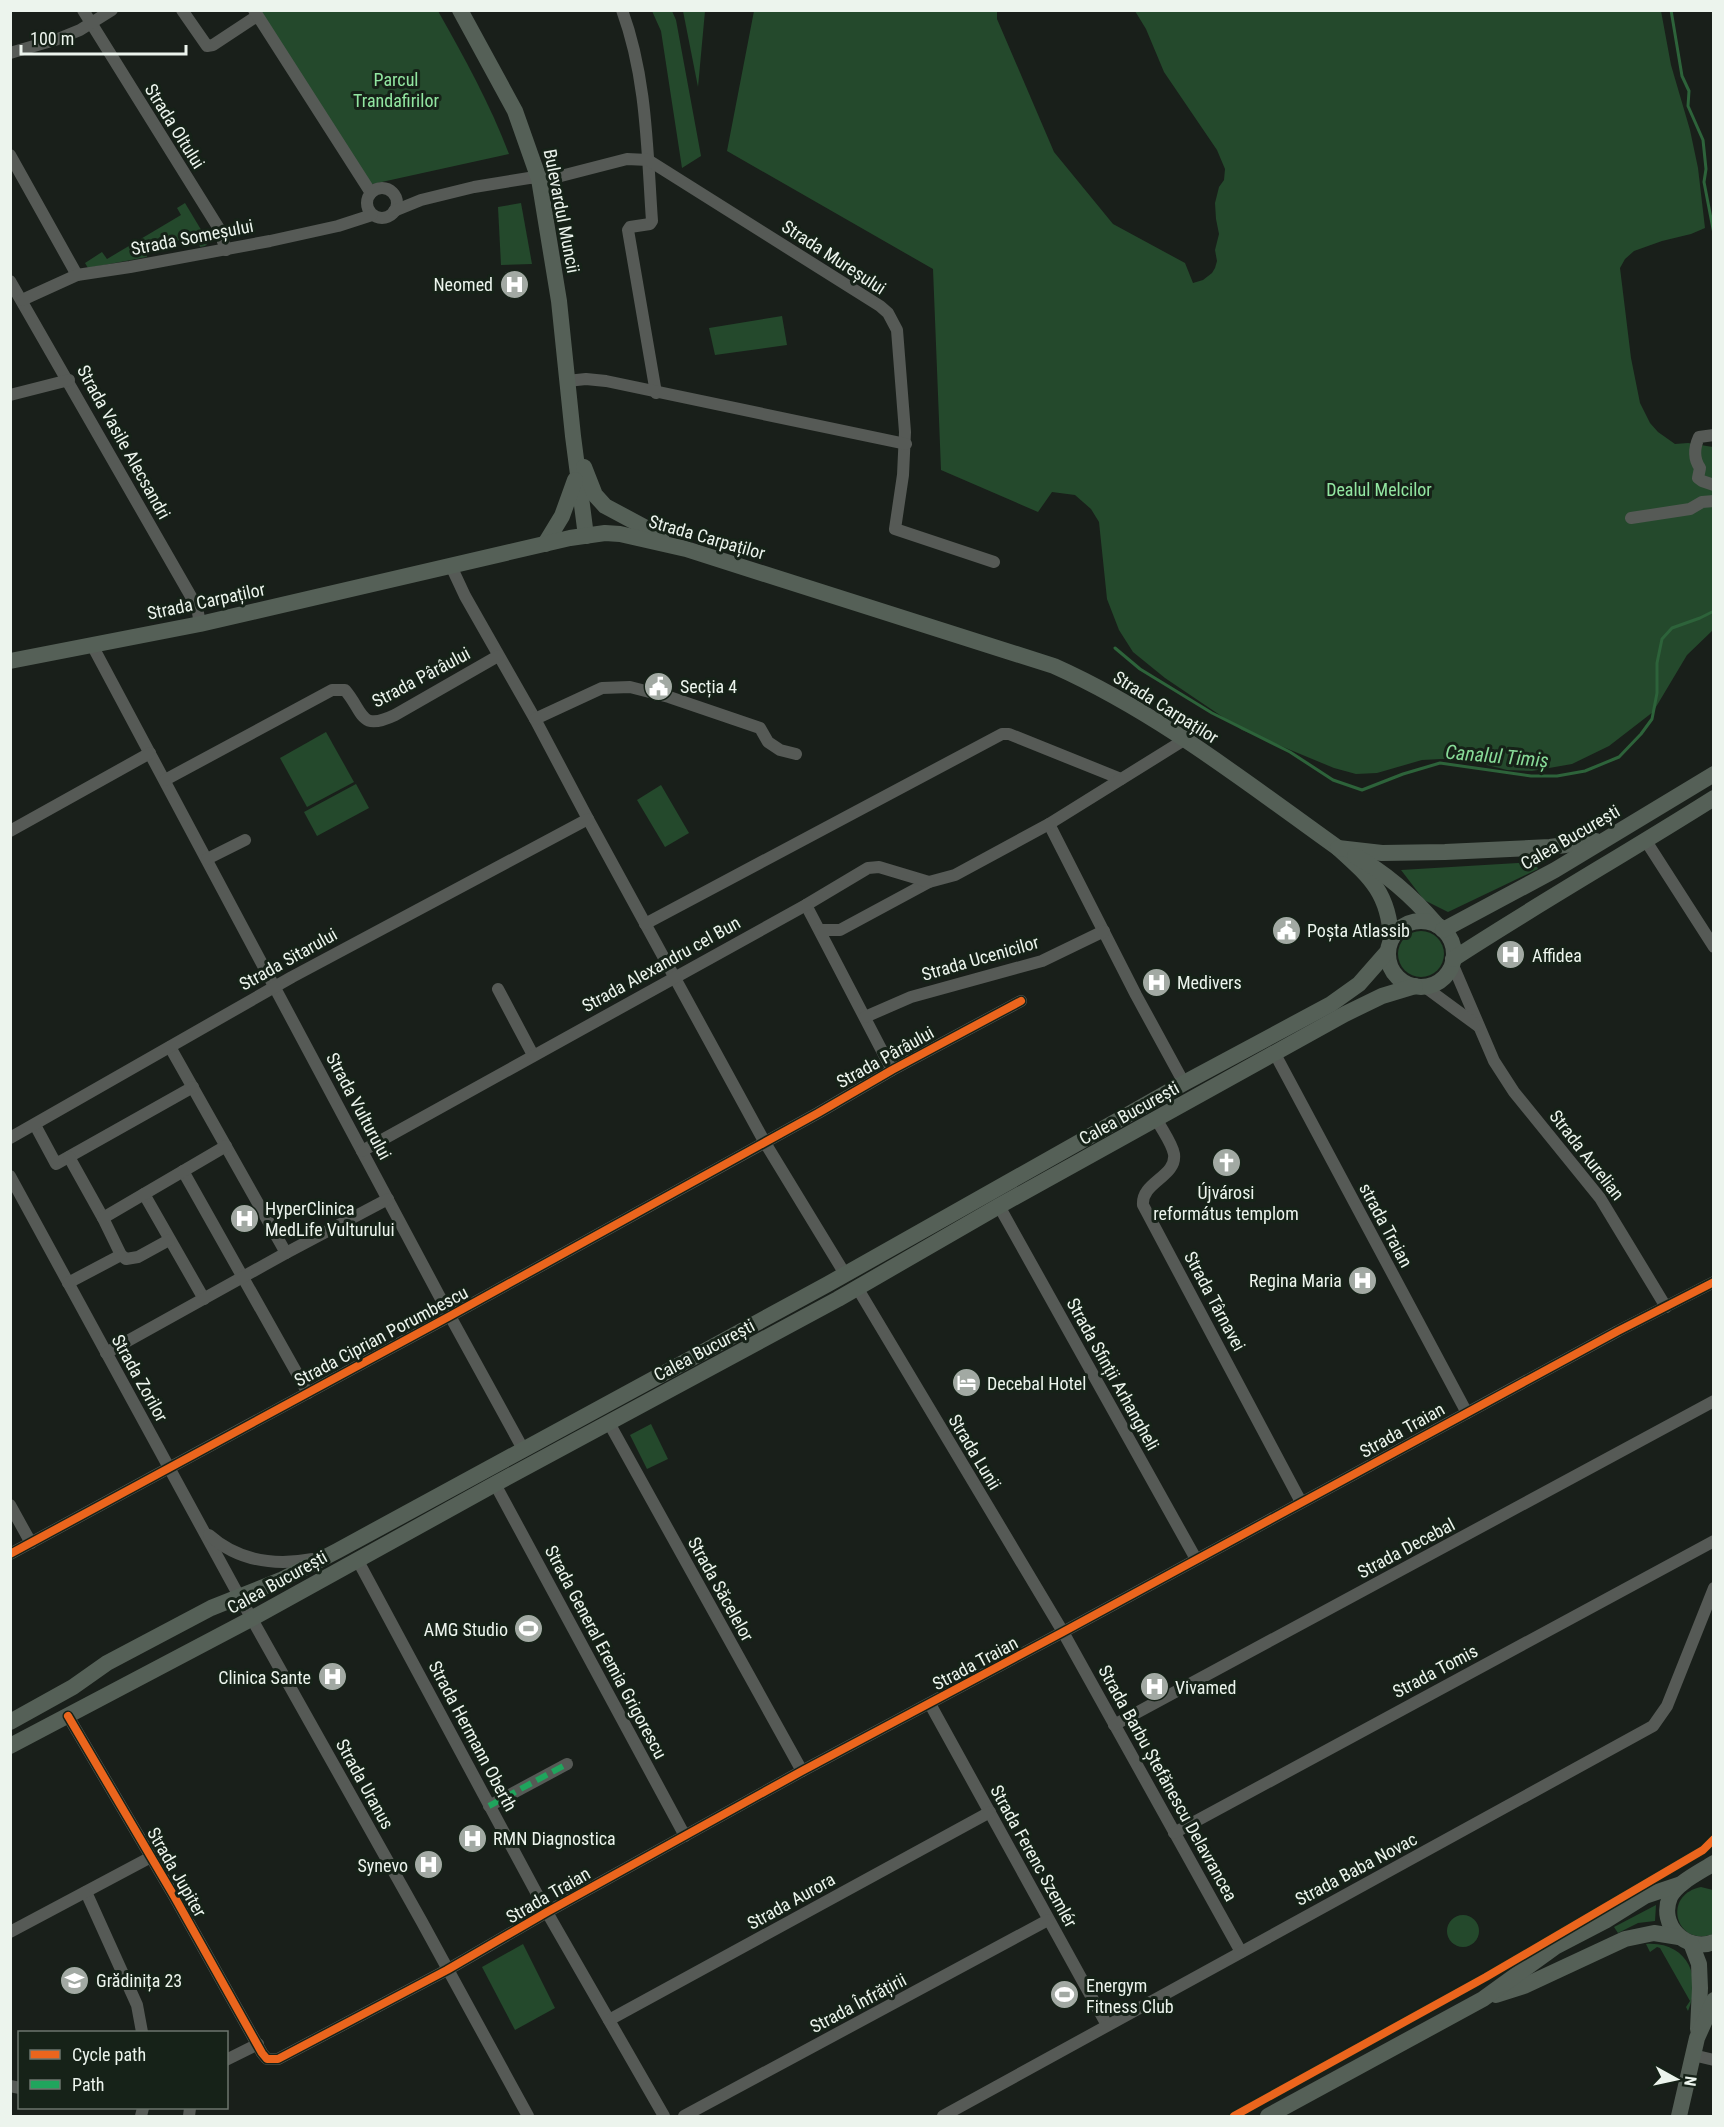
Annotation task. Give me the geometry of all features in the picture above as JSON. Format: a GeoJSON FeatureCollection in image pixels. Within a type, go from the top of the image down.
{"type":"FeatureCollection","features":[{"type":"Feature","properties":{"kind":"main road","name":"Bulevardul Muncii"},"geometry":{"type":"LineString","coordinates":[[460,10],[512,103],[530,148],[539,179],[552,252],[586,536]]}},
{"type":"Feature","properties":{"kind":"main road","name":"Bulevardul Muncii"},"geometry":{"type":"LineString","coordinates":[[573,436],[591,486],[605,506],[686,549]]}},
{"type":"Feature","properties":{"kind":"main road","name":"Bulevardul Muncii"},"geometry":{"type":"LineString","coordinates":[[545,544],[562,516],[577,473]]}},
{"type":"Feature","properties":{"kind":"main road","name":"Strada Carpaților"},"geometry":{"type":"LineString","coordinates":[[10,661],[200,624],[545,544],[586,536],[620,534],[686,549],[1054,666],[1088,681],[1184,740],[1338,848],[1386,875],[1440,928]]}},
{"type":"Feature","properties":{"kind":"main road","name":"Calea București"},"geometry":{"type":"LineString","coordinates":[[1440,928],[1555,870],[1713,774]]}},
{"type":"Feature","properties":{"kind":"main road"},"geometry":{"type":"LineString","coordinates":[[1453,961],[1451,940],[1440,928],[1428,922],[1417,921],[1407,924],[1398,930],[1390,945],[1392,970],[1398,978],[1420,987],[1442,979],[1453,961],[1514,919],[1646,841],[1713,798]]}},
{"type":"Feature","properties":{"kind":"main road"},"geometry":{"type":"LineString","coordinates":[[1338,848],[1382,853],[1445,852],[1550,847],[1606,839]]}},
{"type":"Feature","properties":{"kind":"main road","name":"Strada Carpaților"},"geometry":{"type":"LineString","coordinates":[[1338,848],[1359,867],[1382,895],[1388,909],[1390,945]]}},
{"type":"Feature","properties":{"kind":"main road","name":"Calea București"},"geometry":{"type":"LineString","coordinates":[[10,1722],[73,1687],[106,1663],[211,1608],[281,1580],[337,1551],[845,1274],[1184,1083],[1331,1004],[1359,984],[1390,945]]}},
{"type":"Feature","properties":{"kind":"main road","name":"Calea București"},"geometry":{"type":"LineString","coordinates":[[10,1746],[858,1289],[999,1206],[1373,1000],[1400,989],[1420,987]]}},
{"type":"Feature","properties":{"kind":"main road"},"geometry":{"type":"LineString","coordinates":[[1699,2033],[1699,1964],[1685,1940],[1670,1923],[1668,1906],[1675,1890],[1713,1863]]}},
{"type":"Feature","properties":{"kind":"main road"},"geometry":{"type":"LineString","coordinates":[[1268,2116],[1484,1999],[1555,1947],[1605,1921],[1645,1896],[1698,1877],[1713,1880]]}},
{"type":"Feature","properties":{"kind":"main road"},"geometry":{"type":"LineString","coordinates":[[1484,1999],[1524,1986],[1625,1939],[1654,1933],[1700,1945],[1713,1942]]}},
{"type":"Feature","properties":{"kind":"main road"},"geometry":{"type":"LineString","coordinates":[[1678,2116],[1699,2033],[1713,2000]]}},
{"type":"Feature","properties":{"kind":"street","name":"Strada Oltului"},"geometry":{"type":"LineString","coordinates":[[83,10],[218,227],[226,250]]}},
{"type":"Feature","properties":{"kind":"street"},"geometry":{"type":"LineString","coordinates":[[10,53],[58,39],[112,10]]}},
{"type":"Feature","properties":{"kind":"street"},"geometry":{"type":"LineString","coordinates":[[182,10],[207,46],[213,45],[255,13],[371,193],[367,206],[372,214]]}},
{"type":"Feature","properties":{"kind":"street"},"geometry":{"type":"LineString","coordinates":[[622,10],[632,40],[641,84],[652,221],[650,224],[630,227],[627,230],[656,393]]}},
{"type":"Feature","properties":{"kind":"street"},"geometry":{"type":"LineString","coordinates":[[10,155],[77,275]]}},
{"type":"Feature","properties":{"kind":"street"},"geometry":{"type":"LineString","coordinates":[[539,179],[556,177],[627,159],[648,160]]}},
{"type":"Feature","properties":{"kind":"street","name":"Strada Mureșului"},"geometry":{"type":"LineString","coordinates":[[648,160],[880,306],[888,314],[897,330],[899,341],[906,444],[895,530],[993,562]]}},
{"type":"Feature","properties":{"kind":"street","name":"Strada Someșului"},"geometry":{"type":"LineString","coordinates":[[22,300],[77,275],[226,250],[338,226],[372,214],[382,218],[421,200],[507,181],[539,179]]}},
{"type":"Feature","properties":{"kind":"street","name":"Strada Someșului"},"geometry":{"type":"LineString","coordinates":[[371,193],[379,189],[421,200]]}},
{"type":"Feature","properties":{"kind":"street"},"geometry":{"type":"LineString","coordinates":[[392,193],[396,200],[394,211]]}},
{"type":"Feature","properties":{"kind":"street","name":"Strada Vasile Alecsandri"},"geometry":{"type":"LineString","coordinates":[[10,281],[69,380],[197,607],[200,624]]}},
{"type":"Feature","properties":{"kind":"street"},"geometry":{"type":"LineString","coordinates":[[567,381],[586,379],[606,381],[906,444]]}},
{"type":"Feature","properties":{"kind":"street"},"geometry":{"type":"LineString","coordinates":[[10,395],[69,380]]}},
{"type":"Feature","properties":{"kind":"street"},"geometry":{"type":"LineString","coordinates":[[1713,435],[1700,437],[1695,450],[1695,461],[1700,468],[1698,478],[1713,485]]}},
{"type":"Feature","properties":{"kind":"street"},"geometry":{"type":"LineString","coordinates":[[1630,518],[1690,509],[1702,502],[1713,501]]}},
{"type":"Feature","properties":{"kind":"street","name":"Strada Pârâului"},"geometry":{"type":"LineString","coordinates":[[451,566],[465,596],[535,719],[764,1141],[845,1274]]}},
{"type":"Feature","properties":{"kind":"street","name":"Strada Vulturului"},"geometry":{"type":"LineString","coordinates":[[92,645],[523,1449]]}},
{"type":"Feature","properties":{"kind":"street","name":"Strada Pârâului"},"geometry":{"type":"LineString","coordinates":[[165,780],[332,690],[345,690],[359,714],[366,721],[387,719],[498,656]]}},
{"type":"Feature","properties":{"kind":"street"},"geometry":{"type":"LineString","coordinates":[[535,719],[602,688],[630,687],[669,696],[759,728],[768,742],[780,750],[796,754]]}},
{"type":"Feature","properties":{"kind":"street"},"geometry":{"type":"LineString","coordinates":[[645,924],[1002,734],[1009,734],[1120,779]]}},
{"type":"Feature","properties":{"kind":"street"},"geometry":{"type":"LineString","coordinates":[[820,930],[840,930],[929,882],[955,875],[1049,824],[1184,740]]}},
{"type":"Feature","properties":{"kind":"street"},"geometry":{"type":"LineString","coordinates":[[10,831],[150,753]]}},
{"type":"Feature","properties":{"kind":"street","name":"Strada Sitarului"},"geometry":{"type":"LineString","coordinates":[[10,1138],[274,987],[588,819]]}},
{"type":"Feature","properties":{"kind":"street"},"geometry":{"type":"LineString","coordinates":[[1049,824],[1136,995],[1184,1083]]}},
{"type":"Feature","properties":{"kind":"street"},"geometry":{"type":"LineString","coordinates":[[207,859],[245,840]]}},
{"type":"Feature","properties":{"kind":"street"},"geometry":{"type":"LineString","coordinates":[[1646,841],[1713,947]]}},
{"type":"Feature","properties":{"kind":"street","name":"Strada Alexandru cel Bun"},"geometry":{"type":"LineString","coordinates":[[362,1150],[873,867],[929,882]]}},
{"type":"Feature","properties":{"kind":"street"},"geometry":{"type":"LineString","coordinates":[[806,905],[892,1070]]}},
{"type":"Feature","properties":{"kind":"street","name":"Strada Ucenicilor"},"geometry":{"type":"LineString","coordinates":[[865,1017],[911,997],[1042,961],[1104,931]]}},
{"type":"Feature","properties":{"kind":"street","name":"Strada Aurelian"},"geometry":{"type":"LineString","coordinates":[[1453,961],[1494,1060],[1514,1092],[1606,1206],[1666,1307]]}},
{"type":"Feature","properties":{"kind":"street","name":"Strada Aurelian"},"geometry":{"type":"LineString","coordinates":[[1420,987],[1479,1027]]}},
{"type":"Feature","properties":{"kind":"street"},"geometry":{"type":"LineString","coordinates":[[498,989],[533,1055]]}},
{"type":"Feature","properties":{"kind":"street","name":"Strada Pârâului"},"geometry":{"type":"LineString","coordinates":[[764,1141],[1021,1001]]}},
{"type":"Feature","properties":{"kind":"street"},"geometry":{"type":"LineString","coordinates":[[170,1047],[286,1253]]}},
{"type":"Feature","properties":{"kind":"street","name":"strada Traian"},"geometry":{"type":"LineString","coordinates":[[1275,1054],[1467,1413]]}},
{"type":"Feature","properties":{"kind":"street"},"geometry":{"type":"LineString","coordinates":[[35,1125],[56,1164],[193,1087]]}},
{"type":"Feature","properties":{"kind":"street","name":"Strada Târnavei"},"geometry":{"type":"LineString","coordinates":[[1157,1120],[1174,1159],[1169,1170],[1145,1194],[1143,1205],[1301,1502]]}},
{"type":"Feature","properties":{"kind":"street","name":"Strada Ciprian Porumbescu"},"geometry":{"type":"LineString","coordinates":[[10,1554],[450,1316],[764,1141]]}},
{"type":"Feature","properties":{"kind":"street"},"geometry":{"type":"LineString","coordinates":[[103,1218],[226,1146]]}},
{"type":"Feature","properties":{"kind":"street"},"geometry":{"type":"LineString","coordinates":[[69,1157],[121,1255],[126,1259],[132,1259],[169,1239]]}},
{"type":"Feature","properties":{"kind":"street"},"geometry":{"type":"LineString","coordinates":[[183,1171],[308,1393]]}},
{"type":"Feature","properties":{"kind":"street","name":"Strada Zorilor"},"geometry":{"type":"LineString","coordinates":[[10,1176],[238,1596]]}},
{"type":"Feature","properties":{"kind":"street"},"geometry":{"type":"LineString","coordinates":[[144,1194],[204,1299]]}},
{"type":"Feature","properties":{"kind":"street"},"geometry":{"type":"LineString","coordinates":[[106,1353],[388,1199]]}},
{"type":"Feature","properties":{"kind":"street","name":"Strada Sfinții Arhangheli"},"geometry":{"type":"LineString","coordinates":[[999,1206],[1196,1559]]}},
{"type":"Feature","properties":{"kind":"street"},"geometry":{"type":"LineString","coordinates":[[68,1283],[121,1255]]}},
{"type":"Feature","properties":{"kind":"street","name":"Strada Traian"},"geometry":{"type":"LineString","coordinates":[[258,2044],[267,2059],[278,2059],[447,1970],[802,1771],[1713,1282]]}},
{"type":"Feature","properties":{"kind":"street","name":"Strada Lunii"},"geometry":{"type":"LineString","coordinates":[[858,1289],[1063,1632]]}},
{"type":"Feature","properties":{"kind":"street","name":"Strada Decebal"},"geometry":{"type":"LineString","coordinates":[[1114,1725],[1713,1401]]}},
{"type":"Feature","properties":{"kind":"street","name":"Strada Săcelelor"},"geometry":{"type":"LineString","coordinates":[[609,1424],[802,1771]]}},
{"type":"Feature","properties":{"kind":"street","name":"Strada General Eremia Grigorescu"},"geometry":{"type":"LineString","coordinates":[[495,1484],[685,1836]]}},
{"type":"Feature","properties":{"kind":"street"},"geometry":{"type":"LineString","coordinates":[[10,1505],[31,1543]]}},
{"type":"Feature","properties":{"kind":"street"},"geometry":{"type":"LineString","coordinates":[[202,1529],[220,1545],[236,1553],[263,1561],[292,1563],[337,1551]]}},
{"type":"Feature","properties":{"kind":"street","name":"Strada Tomis"},"geometry":{"type":"LineString","coordinates":[[1174,1833],[1713,1541]]}},
{"type":"Feature","properties":{"kind":"street","name":"Strada Hermann Oberth"},"geometry":{"type":"LineString","coordinates":[[357,1559],[547,1912],[664,2116]]}},
{"type":"Feature","properties":{"kind":"street","name":"Strada Baba Novac"},"geometry":{"type":"LineString","coordinates":[[943,2116],[1653,1726],[1666,1706],[1713,1588]]}},
{"type":"Feature","properties":{"kind":"street","name":"Strada Uranus"},"geometry":{"type":"LineString","coordinates":[[238,1596],[528,2116]]}},
{"type":"Feature","properties":{"kind":"street","name":"Strada Barbu Ștefănescu Delavrancea"},"geometry":{"type":"LineString","coordinates":[[1063,1632],[1241,1952]]}},
{"type":"Feature","properties":{"kind":"street","name":"Strada Ferenc Szemlér"},"geometry":{"type":"LineString","coordinates":[[930,1704],[1107,2025]]}},
{"type":"Feature","properties":{"kind":"street","name":"Strada Jupiter"},"geometry":{"type":"LineString","coordinates":[[68,1716],[152,1857],[258,2044]]}},
{"type":"Feature","properties":{"kind":"street"},"geometry":{"type":"LineString","coordinates":[[489,1806],[567,1764]]}},
{"type":"Feature","properties":{"kind":"street","name":"Strada Aurora"},"geometry":{"type":"LineString","coordinates":[[609,2020],[990,1812]]}},
{"type":"Feature","properties":{"kind":"street","name":"Strada Jupiter"},"geometry":{"type":"LineString","coordinates":[[10,1932],[152,1857]]}},
{"type":"Feature","properties":{"kind":"street"},"geometry":{"type":"LineString","coordinates":[[87,1892],[137,2004],[142,2031]]}},
{"type":"Feature","properties":{"kind":"street","name":"Strada Înfrățirii"},"geometry":{"type":"LineString","coordinates":[[684,2116],[1048,1920]]}},
{"type":"Feature","properties":{"kind":"street"},"geometry":{"type":"LineString","coordinates":[[228,2059],[258,2044]]}},
{"type":"Feature","properties":{"kind":"street"},"geometry":{"type":"LineString","coordinates":[[1693,2055],[1713,2060]]}},
{"type":"Feature","properties":{"kind":"green space","name":"Parcul Trandafirilor"},"geometry":{"type":"Polygon","coordinates":[[[256,11],[438,11],[485,99],[509,154],[368,185],[256,11]]]}},
{"type":"Feature","properties":{"kind":"green space"},"geometry":{"type":"Polygon","coordinates":[[[652,11],[672,11],[676,20],[701,156],[682,168],[661,31],[652,11]]]}},
{"type":"Feature","properties":{"kind":"green space"},"geometry":{"type":"Polygon","coordinates":[[[683,11],[705,11],[698,87],[683,11]]]}},
{"type":"Feature","properties":{"kind":"green space","name":"Dealul Melcilor"},"geometry":{"type":"Polygon","coordinates":[[[754,11],[997,11],[997,19],[1054,152],[1113,224],[1185,263],[1193,283],[1203,280],[1212,273],[1217,261],[1215,250],[1219,234],[1215,203],[1219,187],[1224,180],[1225,169],[1217,150],[1164,72],[1146,29],[1135,11],[1661,11],[1671,65],[1690,130],[1698,168],[1705,228],[1634,251],[1625,259],[1620,268],[1631,358],[1640,403],[1650,423],[1675,444],[1688,443],[1713,447],[1713,630],[1687,655],[1653,712],[1609,746],[1572,764],[1532,771],[1507,770],[1463,759],[1441,759],[1422,760],[1377,773],[1356,774],[1334,768],[1242,730],[1165,678],[1133,652],[1119,630],[1107,599],[1099,522],[1091,509],[1075,495],[1052,492],[1038,512],[941,470],[933,269],[727,151],[754,11]]]}},
{"type":"Feature","properties":{"kind":"green space"},"geometry":{"type":"Polygon","coordinates":[[[185,203],[203,233],[212,228],[212,239],[205,246],[200,247],[197,237],[145,247],[147,257],[88,268],[85,263],[102,252],[107,259],[181,215],[177,208],[185,203]]]}},
{"type":"Feature","properties":{"kind":"green space"},"geometry":{"type":"Polygon","coordinates":[[[521,203],[532,264],[501,265],[498,207],[521,203]]]}},
{"type":"Feature","properties":{"kind":"green space"},"geometry":{"type":"Polygon","coordinates":[[[782,316],[787,345],[715,355],[709,328],[782,316]]]}},
{"type":"Feature","properties":{"kind":"green space"},"geometry":{"type":"Polygon","coordinates":[[[326,732],[354,782],[307,807],[280,758],[326,732]]]}},
{"type":"Feature","properties":{"kind":"green space"},"geometry":{"type":"Polygon","coordinates":[[[356,784],[369,808],[317,836],[304,812],[356,784]]]}},
{"type":"Feature","properties":{"kind":"green space"},"geometry":{"type":"Polygon","coordinates":[[[661,785],[689,833],[665,847],[637,800],[661,785]]]}},
{"type":"Feature","properties":{"kind":"green space"},"geometry":{"type":"Polygon","coordinates":[[[1535,862],[1538,869],[1448,912],[1424,900],[1401,870],[1535,862]]]}},
{"type":"Feature","properties":{"kind":"green space"},"geometry":{"type":"Polygon","coordinates":[[[1421,931],[1437,938],[1444,954],[1437,970],[1421,977],[1405,970],[1398,954],[1405,938],[1421,931]]]}},
{"type":"Feature","properties":{"kind":"green space"},"geometry":{"type":"Polygon","coordinates":[[[651,1424],[668,1459],[647,1469],[630,1435],[651,1424]]]}},
{"type":"Feature","properties":{"kind":"green space"},"geometry":{"type":"Polygon","coordinates":[[[1701,1887],[1713,1890],[1713,1934],[1700,1936],[1690,1934],[1682,1927],[1677,1909],[1681,1900],[1689,1892],[1701,1887]]]}},
{"type":"Feature","properties":{"kind":"green space"},"geometry":{"type":"Polygon","coordinates":[[[1656,1905],[1655,1921],[1638,1923],[1618,1933],[1614,1927],[1656,1905]]]}},
{"type":"Feature","properties":{"kind":"green space"},"geometry":{"type":"Polygon","coordinates":[[[1463,1915],[1474,1920],[1479,1931],[1474,1942],[1463,1947],[1452,1942],[1447,1931],[1452,1920],[1463,1915]]]}},
{"type":"Feature","properties":{"kind":"green space"},"geometry":{"type":"Polygon","coordinates":[[[523,1944],[555,2008],[515,2030],[482,1967],[523,1944]]]}},
{"type":"Feature","properties":{"kind":"green space"},"geometry":{"type":"Polygon","coordinates":[[[1646,1944],[1672,1948],[1688,1964],[1694,1986],[1688,2011],[1686,2007],[1690,2001],[1660,1948],[1657,1947],[1650,1952],[1646,1944]]]}},
{"type":"Feature","properties":{"kind":"waterway","name":"Canalul Timiș"},"geometry":{"type":"LineString","coordinates":[[1671,10],[1682,76],[1689,91],[1688,106],[1703,140],[1706,169],[1704,182],[1714,234]]}},
{"type":"Feature","properties":{"kind":"waterway","name":"Canalul Timiș"},"geometry":{"type":"LineString","coordinates":[[1115,648],[1140,669],[1212,713],[1290,752],[1333,780],[1362,790],[1440,763],[1531,776],[1557,776],[1585,771],[1619,757],[1652,719],[1657,693],[1657,663],[1662,639],[1672,628],[1714,611]]}},
{"type":"Feature","properties":{"kind":"marked path"},"geometry":{"type":"LineString","coordinates":[[489,1806],[567,1764]]}},
{"type":"Feature","properties":{"kind":"cycle path"},"geometry":{"type":"LineString","coordinates":[[10,1554],[450,1316],[892,1070],[1021,1001]]}},
{"type":"Feature","properties":{"kind":"cycle path"},"geometry":{"type":"LineString","coordinates":[[68,1716],[174,1896],[262,2053],[267,2059],[278,2059],[447,1970],[802,1771],[1618,1331],[1714,1282]]}},
{"type":"Feature","properties":{"kind":"cycle path"},"geometry":{"type":"LineString","coordinates":[[1234,2116],[1486,1977],[1703,1850],[1714,1839]]}},
{"type":"Feature","properties":{"kind":"place","name":"Neomed"},"geometry":{"type":"Point","coordinates":[514,284]}},
{"type":"Feature","properties":{"kind":"place","name":"Secția 4"},"geometry":{"type":"Point","coordinates":[659,686]}},
{"type":"Feature","properties":{"kind":"place","name":"Poșta Atlassib"},"geometry":{"type":"Point","coordinates":[1286,930]}},
{"type":"Feature","properties":{"kind":"place","name":"Affidea"},"geometry":{"type":"Point","coordinates":[1511,955]}},
{"type":"Feature","properties":{"kind":"place","name":"Medivers"},"geometry":{"type":"Point","coordinates":[1156,982]}},
{"type":"Feature","properties":{"kind":"place","name":"Újvárosi református templom"},"geometry":{"type":"Point","coordinates":[1226,1163]}},
{"type":"Feature","properties":{"kind":"place","name":"HyperClinica MedLife Vulturului"},"geometry":{"type":"Point","coordinates":[244,1218]}},
{"type":"Feature","properties":{"kind":"place","name":"Regina Maria"},"geometry":{"type":"Point","coordinates":[1363,1280]}},
{"type":"Feature","properties":{"kind":"place","name":"Decebal Hotel"},"geometry":{"type":"Point","coordinates":[966,1383]}},
{"type":"Feature","properties":{"kind":"place","name":"AMG Studio"},"geometry":{"type":"Point","coordinates":[529,1629]}},
{"type":"Feature","properties":{"kind":"place","name":"Clinica Sante"},"geometry":{"type":"Point","coordinates":[332,1677]}},
{"type":"Feature","properties":{"kind":"place","name":"Vivamed"},"geometry":{"type":"Point","coordinates":[1154,1687]}},
{"type":"Feature","properties":{"kind":"place","name":"RMN Diagnostica"},"geometry":{"type":"Point","coordinates":[472,1838]}},
{"type":"Feature","properties":{"kind":"place","name":"Synevo"},"geometry":{"type":"Point","coordinates":[429,1865]}},
{"type":"Feature","properties":{"kind":"place","name":"Grădinița 23"},"geometry":{"type":"Point","coordinates":[75,1980]}},
{"type":"Feature","properties":{"kind":"place","name":"Energym Fitness Club"},"geometry":{"type":"Point","coordinates":[1065,1995]}}]}
